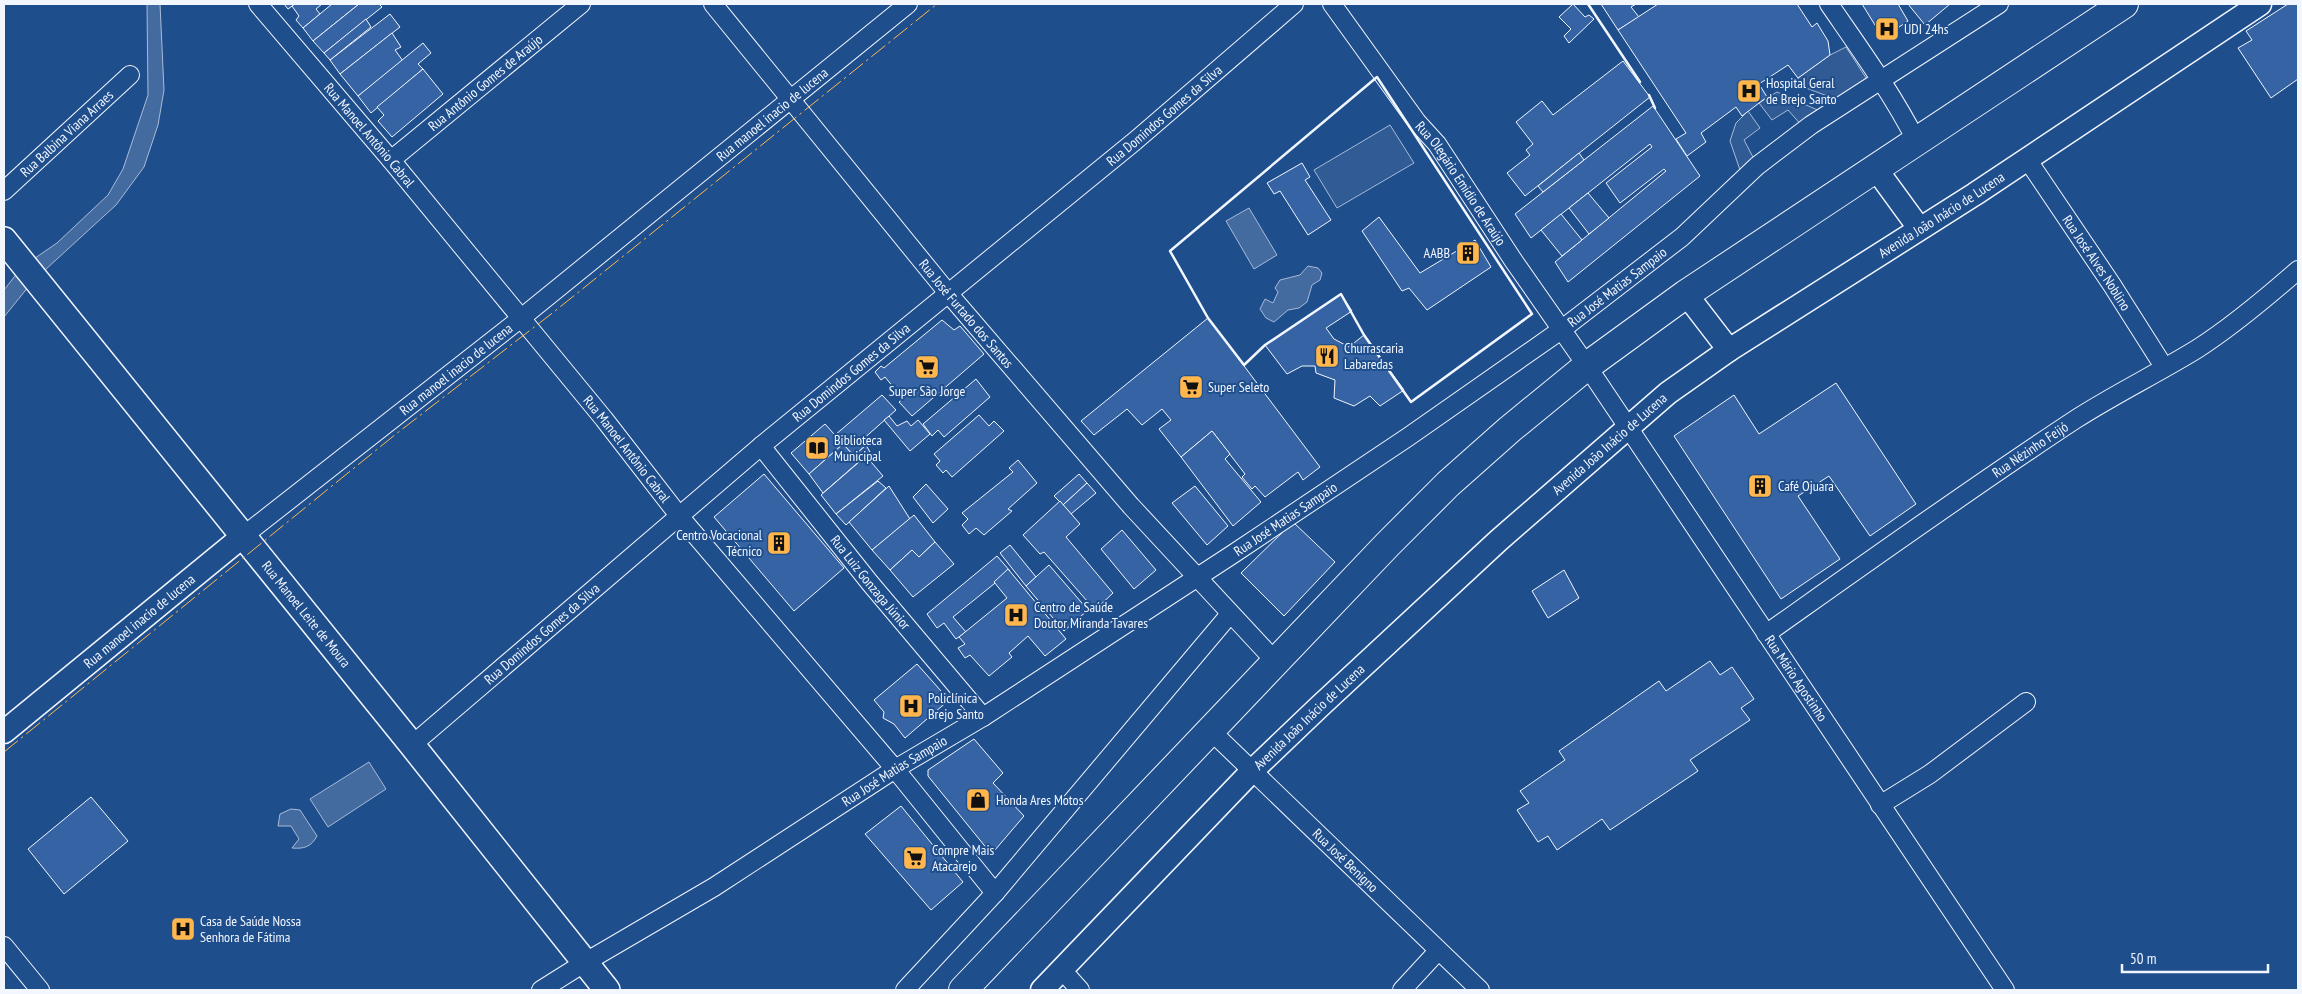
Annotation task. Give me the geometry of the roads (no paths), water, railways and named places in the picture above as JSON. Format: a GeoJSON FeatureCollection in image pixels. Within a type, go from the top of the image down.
{"type":"FeatureCollection","features":[{"type":"Feature","properties":{"kind":"highway"},"geometry":{"type":"LineString","coordinates":[[964,990],[1274,662],[1448,484],[1510,429],[1587,366],[1686,294],[2124,4]]}},
{"type":"Feature","properties":{"kind":"main road","name":"Rua Manoel Leite de Moura"},"geometry":{"type":"LineString","coordinates":[[11,249],[242,537],[412,744],[607,990]]}},
{"type":"Feature","properties":{"kind":"street","name":"Rua Manoel Antônio Cabral"},"geometry":{"type":"LineString","coordinates":[[258,4],[391,160],[604,419],[680,516],[895,768],[995,893]]}},
{"type":"Feature","properties":{"kind":"street","name":"Rua Antônio Gomes de Araújo"},"geometry":{"type":"LineString","coordinates":[[391,160],[580,4]]}},
{"type":"Feature","properties":{"kind":"street","name":"Rua José Furtado dos Santos"},"geometry":{"type":"LineString","coordinates":[[713,4],[948,293],[1131,506],[1274,662]]}},
{"type":"Feature","properties":{"kind":"street","name":"Rua manoel inacio de lucena"},"geometry":{"type":"LineString","coordinates":[[4,732],[242,537],[520,319],[908,4]]}},
{"type":"Feature","properties":{"kind":"street","name":"Rua Domindos Gomes da Silva"},"geometry":{"type":"LineString","coordinates":[[412,744],[761,446],[1135,141],[1294,4]]}},
{"type":"Feature","properties":{"kind":"street","name":"Rua Olegário Emidio de Araújo"},"geometry":{"type":"LineString","coordinates":[[1332,4],[1417,122],[1437,144],[1587,366]]}},
{"type":"Feature","properties":{"kind":"street"},"geometry":{"type":"LineString","coordinates":[[1829,4],[1880,79],[1917,142]]}},
{"type":"Feature","properties":{"kind":"street","name":"Rua José Matias Sampaio"},"geometry":{"type":"LineString","coordinates":[[541,990],[584,962],[714,887],[895,768],[983,717],[1095,642],[1197,578],[1408,437],[1561,330],[1682,238],[1769,156],[1880,79],[1942,42],[1999,4]]}},
{"type":"Feature","properties":{"kind":"street","name":"Avenida João Inácio de Lucena"},"geometry":{"type":"LineString","coordinates":[[1042,990],[1252,771],[1492,547],[1627,426],[1668,393],[1728,350],[2027,159],[2260,4]]}},
{"type":"Feature","properties":{"kind":"street","name":"Rua Balbina Viana Arraes"},"geometry":{"type":"LineString","coordinates":[[4,191],[130,75]]}},
{"type":"Feature","properties":{"kind":"street","name":"Rua José Alves Noblino"},"geometry":{"type":"LineString","coordinates":[[2027,159],[2112,285],[2164,367]]}},
{"type":"Feature","properties":{"kind":"street"},"geometry":{"type":"LineString","coordinates":[[1876,169],[1919,228]]}},
{"type":"Feature","properties":{"kind":"street","name":"Rua Nézinho Feijó"},"geometry":{"type":"LineString","coordinates":[[1766,634],[2012,461],[2089,411],[2197,349],[2227,328],[2298,270]]}},
{"type":"Feature","properties":{"kind":"street"},"geometry":{"type":"LineString","coordinates":[[1686,294],[1728,350]]}},
{"type":"Feature","properties":{"kind":"street","name":"Rua Mário Agostinho"},"geometry":{"type":"LineString","coordinates":[[1587,366],[1880,805],[1999,988]]}},
{"type":"Feature","properties":{"kind":"street","name":"Rua Luiz Gonzaga Júnior"},"geometry":{"type":"LineString","coordinates":[[761,446],[870,583],[983,717]]}},
{"type":"Feature","properties":{"kind":"street"},"geometry":{"type":"LineString","coordinates":[[905,990],[995,893],[1230,614]]}},
{"type":"Feature","properties":{"kind":"street"},"geometry":{"type":"LineString","coordinates":[[1880,805],[1930,774],[2026,702]]}},
{"type":"Feature","properties":{"kind":"street","name":"Rua José Benigno"},"geometry":{"type":"LineString","coordinates":[[1210,730],[1480,990]]}},
{"type":"Feature","properties":{"kind":"street"},"geometry":{"type":"LineString","coordinates":[[4,946],[40,990]]}},
{"type":"Feature","properties":{"kind":"street"},"geometry":{"type":"LineString","coordinates":[[1402,990],[1438,951]]}},
{"type":"Feature","properties":{"kind":"street"},"geometry":{"type":"LineString","coordinates":[[1062,970],[1080,990]]}},
{"type":"Feature","properties":{"kind":"place","name":"UDI 24hs"},"geometry":{"type":"Point","coordinates":[1887,29]}},
{"type":"Feature","properties":{"kind":"place","name":"Hospital Geral de Brejo Santo"},"geometry":{"type":"Point","coordinates":[1749,91]}},
{"type":"Feature","properties":{"kind":"place","name":"AABB"},"geometry":{"type":"Point","coordinates":[1468,253]}},
{"type":"Feature","properties":{"kind":"place","name":"Churrascaria Labaredas"},"geometry":{"type":"Point","coordinates":[1327,356]}},
{"type":"Feature","properties":{"kind":"place","name":"Super São Jorge"},"geometry":{"type":"Point","coordinates":[927,367]}},
{"type":"Feature","properties":{"kind":"place","name":"Super Seleto"},"geometry":{"type":"Point","coordinates":[1191,387]}},
{"type":"Feature","properties":{"kind":"place","name":"Biblioteca Municipal"},"geometry":{"type":"Point","coordinates":[817,448]}},
{"type":"Feature","properties":{"kind":"place","name":"Café Ojuara"},"geometry":{"type":"Point","coordinates":[1760,486]}},
{"type":"Feature","properties":{"kind":"place","name":"Centro Vocacional Técnico"},"geometry":{"type":"Point","coordinates":[779,543]}},
{"type":"Feature","properties":{"kind":"place","name":"Centro de Saúde Doutor Miranda Tavares"},"geometry":{"type":"Point","coordinates":[1016,615]}},
{"type":"Feature","properties":{"kind":"place","name":"Policlínica Brejo Santo"},"geometry":{"type":"Point","coordinates":[911,706]}},
{"type":"Feature","properties":{"kind":"place","name":"Honda Ares Motos"},"geometry":{"type":"Point","coordinates":[978,800]}},
{"type":"Feature","properties":{"kind":"place","name":"Compre Mais Atacarejo"},"geometry":{"type":"Point","coordinates":[915,858]}},
{"type":"Feature","properties":{"kind":"place","name":"Casa de Saúde Nossa Senhora de Fátima"},"geometry":{"type":"Point","coordinates":[183,929]}}]}
